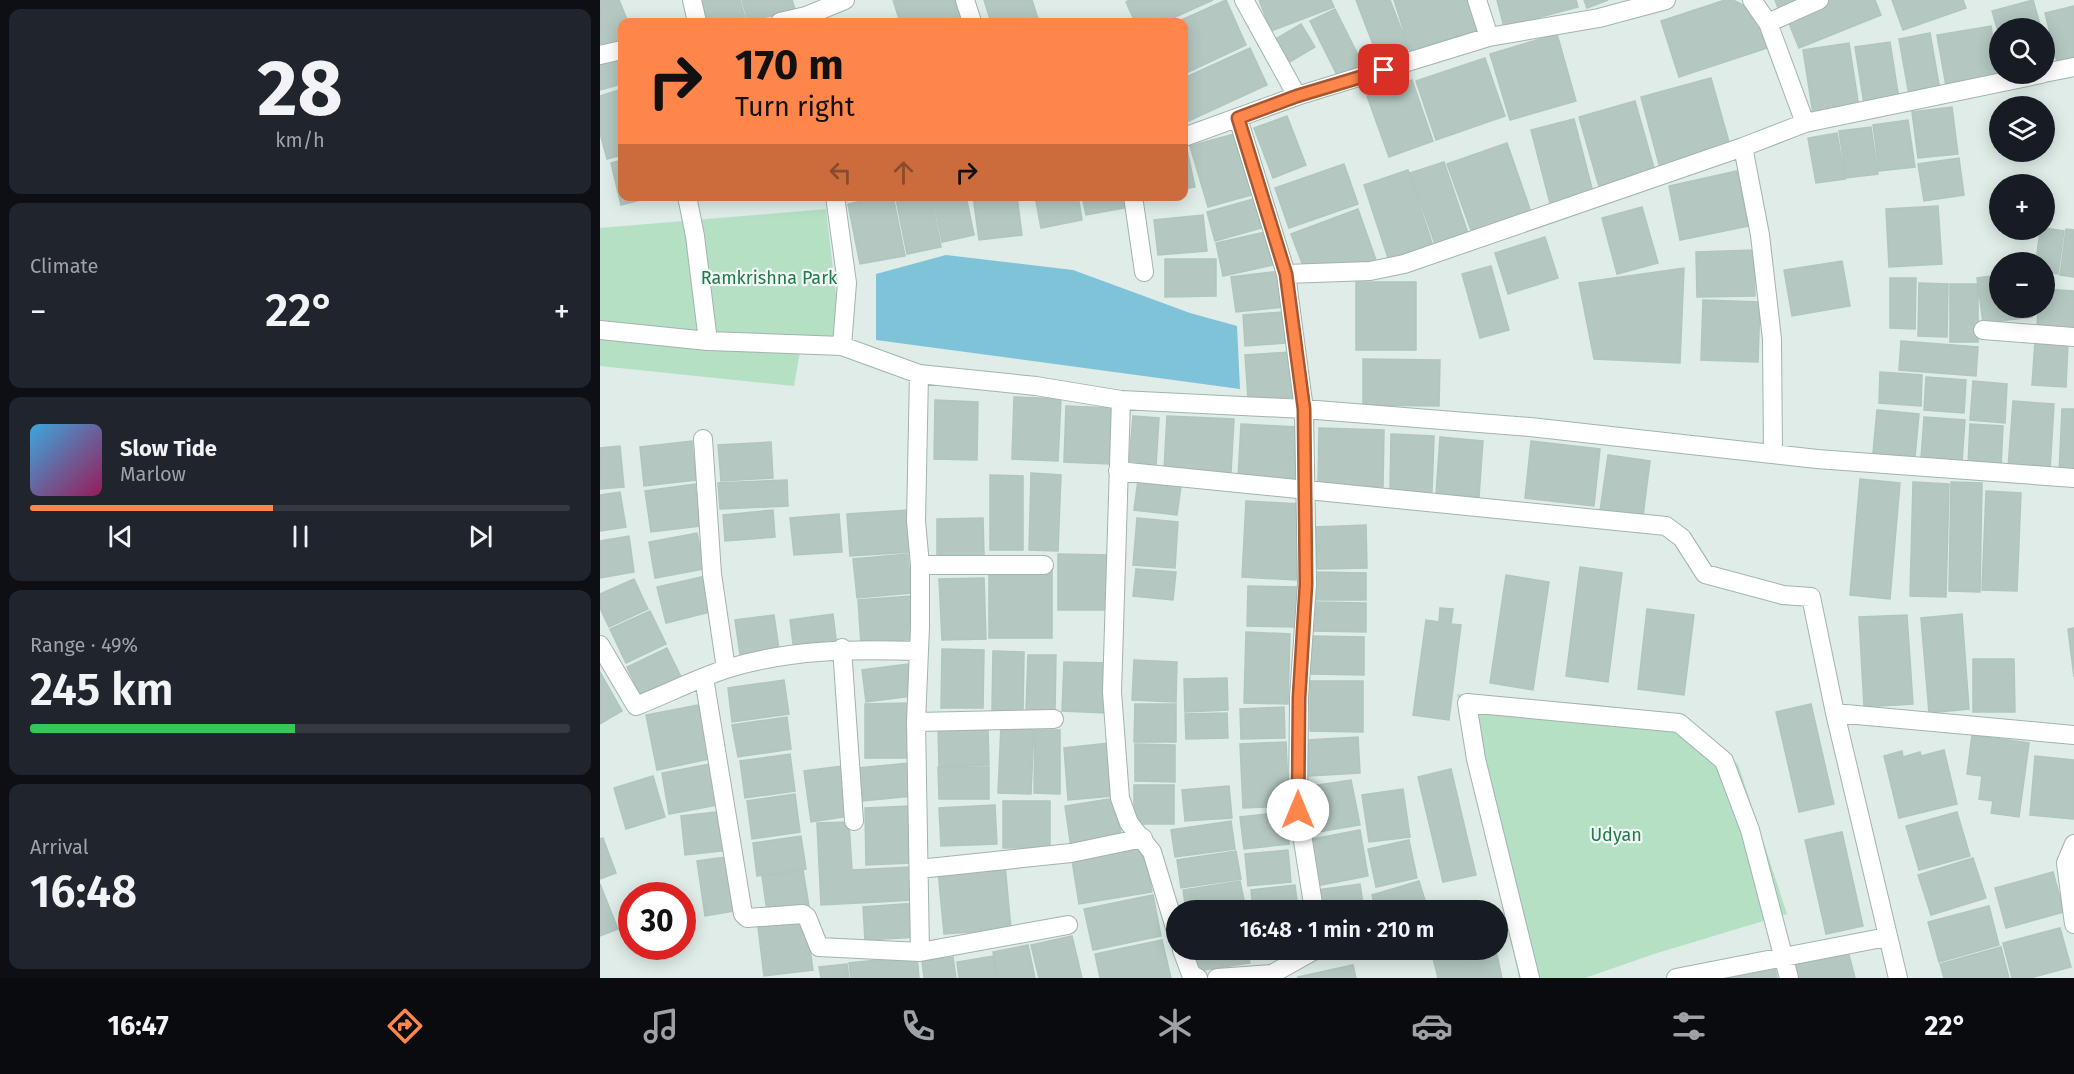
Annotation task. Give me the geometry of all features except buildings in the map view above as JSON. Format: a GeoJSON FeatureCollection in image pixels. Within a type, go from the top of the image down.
{"type":"FeatureCollection","features":[{"type":"Feature","properties":{"kind":"street"},"geometry":{"type":"LineString","coordinates":[[692,0],[697,18]]}},
{"type":"Feature","properties":{"kind":"street"},"geometry":{"type":"LineString","coordinates":[[787,18],[804,8],[845,0]]}},
{"type":"Feature","properties":{"kind":"street"},"geometry":{"type":"LineString","coordinates":[[965,0],[971,18]]}},
{"type":"Feature","properties":{"kind":"street"},"geometry":{"type":"LineString","coordinates":[[1244,0],[1297,96]]}},
{"type":"Feature","properties":{"kind":"street"},"geometry":{"type":"LineString","coordinates":[[1477,0],[1489,37]]}},
{"type":"Feature","properties":{"kind":"street"},"geometry":{"type":"LineString","coordinates":[[1188,136],[1297,96],[1489,37],[1599,18],[1663,0]]}},
{"type":"Feature","properties":{"kind":"street"},"geometry":{"type":"LineString","coordinates":[[1752,0],[1768,22],[1805,123]]}},
{"type":"Feature","properties":{"kind":"street"},"geometry":{"type":"LineString","coordinates":[[1768,22],[1819,0]]}},
{"type":"Feature","properties":{"kind":"street"},"geometry":{"type":"LineString","coordinates":[[600,55],[618,51]]}},
{"type":"Feature","properties":{"kind":"street"},"geometry":{"type":"LineString","coordinates":[[2055,71],[2074,67]]}},
{"type":"Feature","properties":{"kind":"street"},"geometry":{"type":"LineString","coordinates":[[1286,274],[1359,272],[1404,264],[1743,147],[1805,123],[1991,84]]}},
{"type":"Feature","properties":{"kind":"street"},"geometry":{"type":"LineString","coordinates":[[1238,118],[1286,274],[1304,409],[1306,584],[1299,698],[1298,810],[1312,900]]}},
{"type":"Feature","properties":{"kind":"street"},"geometry":{"type":"LineString","coordinates":[[1743,147],[1760,235],[1772,339],[1773,454]]}},
{"type":"Feature","properties":{"kind":"street"},"geometry":{"type":"LineString","coordinates":[[688,201],[695,236],[708,342]]}},
{"type":"Feature","properties":{"kind":"street"},"geometry":{"type":"LineString","coordinates":[[837,201],[847,283],[842,346]]}},
{"type":"Feature","properties":{"kind":"street"},"geometry":{"type":"LineString","coordinates":[[1134,201],[1144,272]]}},
{"type":"Feature","properties":{"kind":"street"},"geometry":{"type":"LineString","coordinates":[[600,330],[708,342],[842,346],[919,374],[1036,386],[1121,400],[1304,409],[1530,427],[1773,454],[2074,478]]}},
{"type":"Feature","properties":{"kind":"street"},"geometry":{"type":"LineString","coordinates":[[1983,330],[2074,337]]}},
{"type":"Feature","properties":{"kind":"street"},"geometry":{"type":"LineString","coordinates":[[919,374],[916,521],[920,565],[916,722],[920,951]]}},
{"type":"Feature","properties":{"kind":"street"},"geometry":{"type":"LineString","coordinates":[[1121,400],[1112,692],[1122,811],[1152,852],[1167,900]]}},
{"type":"Feature","properties":{"kind":"street"},"geometry":{"type":"LineString","coordinates":[[703,439],[712,574],[726,669]]}},
{"type":"Feature","properties":{"kind":"street"},"geometry":{"type":"LineString","coordinates":[[1118,471],[1666,526],[1682,538],[1704,574],[1783,595],[1811,597],[1835,713],[1898,978]]}},
{"type":"Feature","properties":{"kind":"street"},"geometry":{"type":"LineString","coordinates":[[920,565],[1044,565]]}},
{"type":"Feature","properties":{"kind":"street"},"geometry":{"type":"LineString","coordinates":[[600,645],[636,706],[726,669],[814,651],[842,648],[919,651]]}},
{"type":"Feature","properties":{"kind":"street"},"geometry":{"type":"LineString","coordinates":[[842,648],[854,821]]}},
{"type":"Feature","properties":{"kind":"street"},"geometry":{"type":"LineString","coordinates":[[704,678],[743,914],[750,919],[803,914],[807,917],[819,947],[920,951],[1068,925]]}},
{"type":"Feature","properties":{"kind":"street"},"geometry":{"type":"LineString","coordinates":[[1530,978],[1476,759],[1467,703],[1679,723],[1724,761],[1750,830],[1789,978]]}},
{"type":"Feature","properties":{"kind":"street"},"geometry":{"type":"LineString","coordinates":[[1835,713],[2074,735]]}},
{"type":"Feature","properties":{"kind":"street"},"geometry":{"type":"LineString","coordinates":[[916,722],[1054,719]]}},
{"type":"Feature","properties":{"kind":"street"},"geometry":{"type":"LineString","coordinates":[[918,869],[1071,853],[1143,838]]}},
{"type":"Feature","properties":{"kind":"street"},"geometry":{"type":"LineString","coordinates":[[2074,844],[2066,863],[2074,924]]}},
{"type":"Feature","properties":{"kind":"street"},"geometry":{"type":"LineString","coordinates":[[1676,978],[1711,975],[1783,957],[1887,937]]}},
{"type":"Feature","properties":{"kind":"street"},"geometry":{"type":"LineString","coordinates":[[1186,960],[1191,974],[1198,978]]}},
{"type":"Feature","properties":{"kind":"street"},"geometry":{"type":"LineString","coordinates":[[1217,978],[1273,976],[1299,960]]}},
{"type":"Feature","properties":{"kind":"green space","name":"Ramkrishna Park"},"geometry":{"type":"Polygon","coordinates":[[[826,209],[842,346],[600,329],[600,228],[826,209]]]}},
{"type":"Feature","properties":{"kind":"green space"},"geometry":{"type":"Polygon","coordinates":[[[600,330],[800,351],[794,386],[600,366],[600,330]]]}},
{"type":"Feature","properties":{"kind":"green space","name":"Udyan"},"geometry":{"type":"Polygon","coordinates":[[[1457,694],[1599,705],[1686,718],[1738,764],[1787,914],[1654,954],[1585,978],[1519,978],[1508,928],[1508,900],[1502,900],[1457,694]]]}},
{"type":"Feature","properties":{"kind":"water"},"geometry":{"type":"Polygon","coordinates":[[[946,255],[1073,270],[1190,313],[1237,326],[1240,389],[876,340],[876,274],[946,255]]]}},
{"type":"Feature","properties":{"kind":"route"},"geometry":{"type":"LineString","coordinates":[[1298,810],[1299,698],[1306,584],[1304,409],[1286,274],[1238,118],[1297,96],[1384,70]]}}]}
